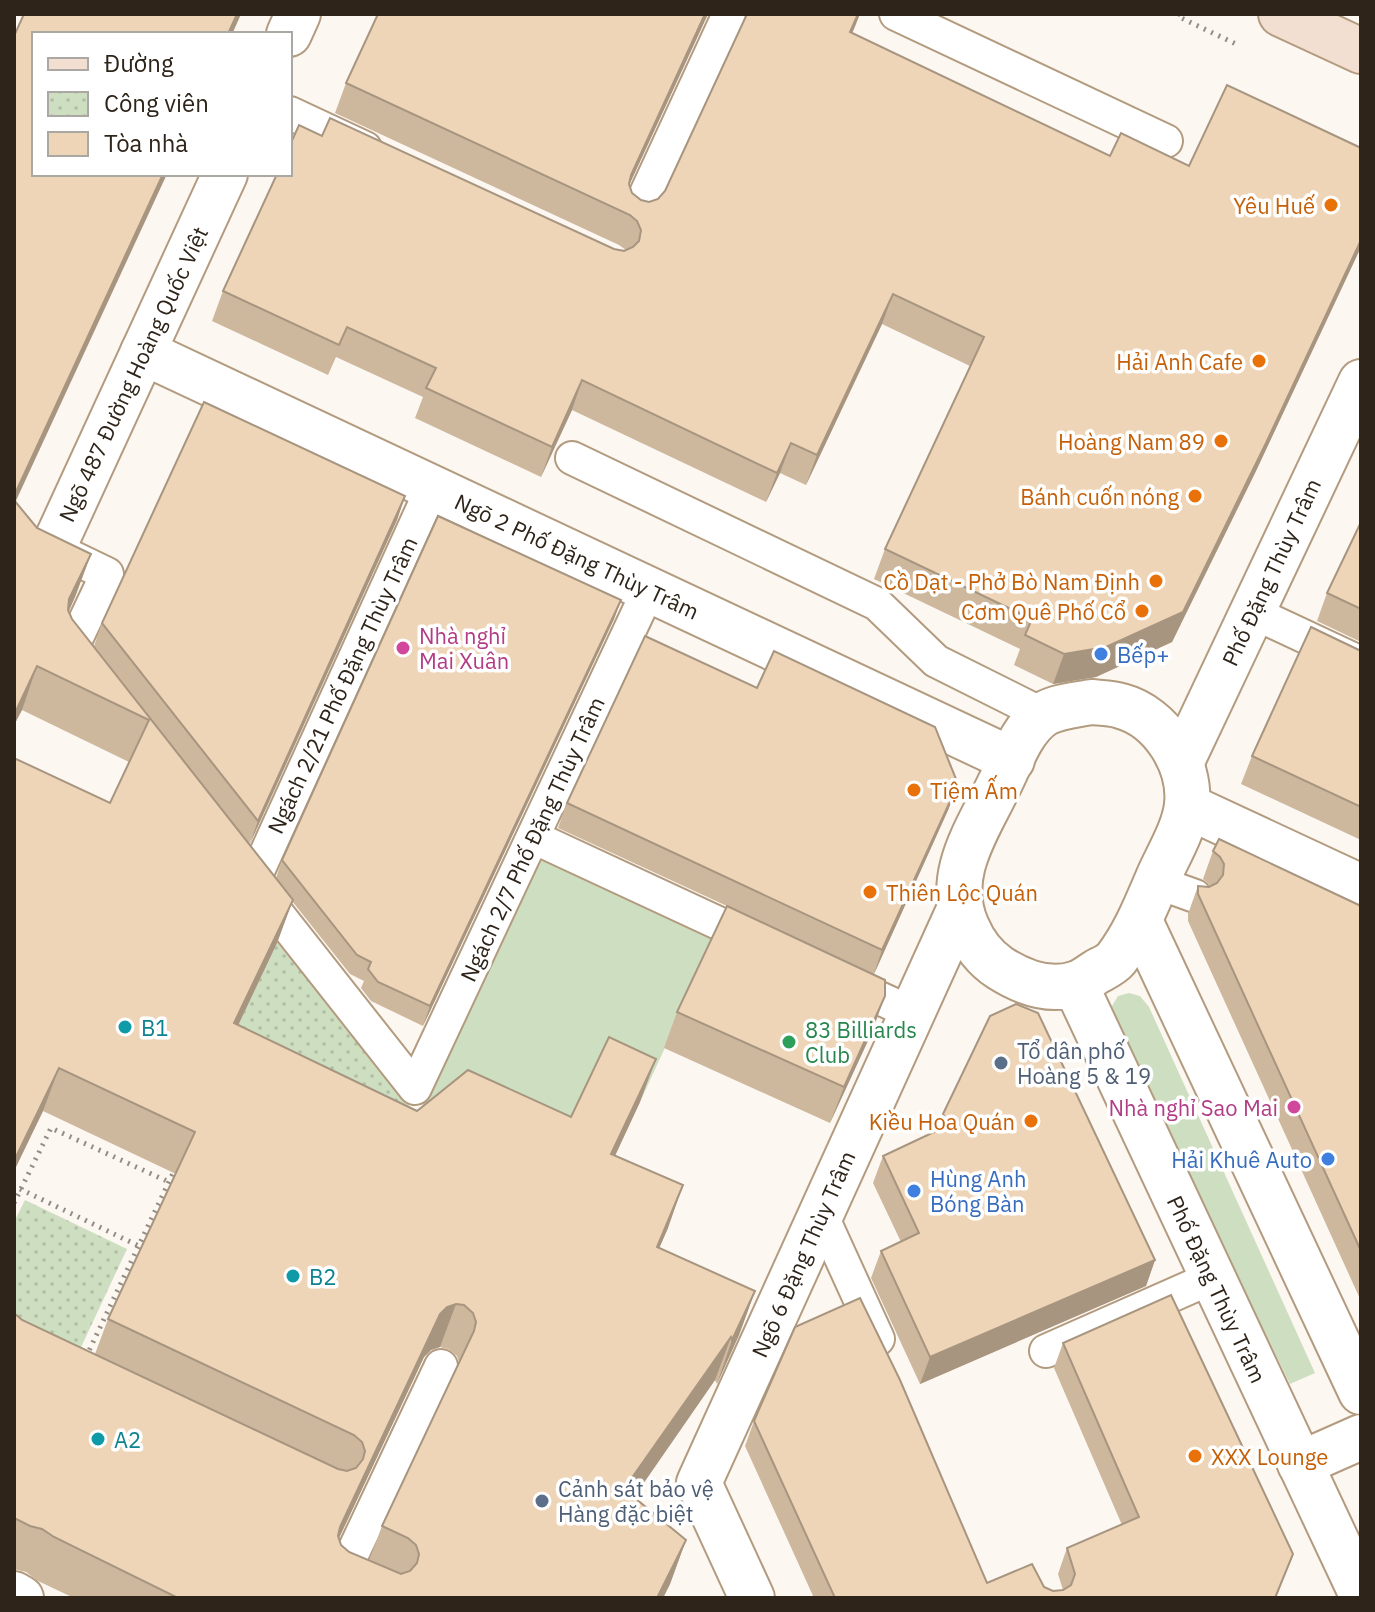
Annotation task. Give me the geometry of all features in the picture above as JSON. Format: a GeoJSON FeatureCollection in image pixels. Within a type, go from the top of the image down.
{"type":"FeatureCollection","features":[{"type":"Feature","properties":{"kind":"main road"},"geometry":{"type":"LineString","coordinates":[[1281,14],[1361,51]]}},
{"type":"Feature","properties":{"kind":"street","name":"Ngõ 487 Đường Hoàng Quốc Việt"},"geometry":{"type":"LineString","coordinates":[[53,548],[224,176]]}},
{"type":"Feature","properties":{"kind":"street","name":"Ngõ 2 Phố Đặng Thùy Trâm"},"geometry":{"type":"LineString","coordinates":[[143,352],[1012,760]]}},
{"type":"Feature","properties":{"kind":"street","name":"Phố Đặng Thùy Trâm"},"geometry":{"type":"LineString","coordinates":[[1181,763],[1361,382]]}},
{"type":"Feature","properties":{"kind":"street"},"geometry":{"type":"LineString","coordinates":[[1091,702],[1123,706],[1146,718],[1173,748],[1181,763],[1186,780],[1187,806],[1181,826],[1176,889],[1140,921],[1114,962],[1075,984],[1040,986],[1014,977],[989,961],[972,940],[959,910],[958,877],[968,847],[1026,733],[1044,715],[1091,702]]}},
{"type":"Feature","properties":{"kind":"street"},"geometry":{"type":"LineString","coordinates":[[1187,806],[1361,887]]}},
{"type":"Feature","properties":{"kind":"street","name":"Ngõ 6 Đặng Thùy Trâm"},"geometry":{"type":"LineString","coordinates":[[752,1598],[699,1483],[959,910]]}},
{"type":"Feature","properties":{"kind":"street"},"geometry":{"type":"LineString","coordinates":[[1140,921],[1361,1392]]}},
{"type":"Feature","properties":{"kind":"street","name":"Phố Đặng Thùy Trâm"},"geometry":{"type":"LineString","coordinates":[[1075,984],[1361,1593]]}},
{"type":"Feature","properties":{"kind":"street"},"geometry":{"type":"LineString","coordinates":[[1300,1464],[1361,1437]]}},
{"type":"Feature","properties":{"kind":"street"},"geometry":{"type":"LineString","coordinates":[[14,1594],[21,1598]]}},
{"type":"Feature","properties":{"kind":"lane"},"geometry":{"type":"LineString","coordinates":[[637,213],[729,14]]}},
{"type":"Feature","properties":{"kind":"lane"},"geometry":{"type":"LineString","coordinates":[[896,14],[1166,141]]}},
{"type":"Feature","properties":{"kind":"lane"},"geometry":{"type":"LineString","coordinates":[[292,114],[388,159]]}},
{"type":"Feature","properties":{"kind":"lane"},"geometry":{"type":"LineString","coordinates":[[572,458],[877,604],[936,661],[1044,715]]}},
{"type":"Feature","properties":{"kind":"lane","name":"Ngách 2/21 Phố Đặng Thùy Trâm"},"geometry":{"type":"LineString","coordinates":[[415,1088],[243,869],[432,488]]}},
{"type":"Feature","properties":{"kind":"lane","name":"Ngõ 487 Đường Hoàng Quốc Việt"},"geometry":{"type":"LineString","coordinates":[[53,548],[107,574],[71,650],[99,686]]}},
{"type":"Feature","properties":{"kind":"lane","name":"Ngách 2/7 Phố Đặng Thùy Trâm"},"geometry":{"type":"LineString","coordinates":[[415,1088],[649,589]]}},
{"type":"Feature","properties":{"kind":"lane"},"geometry":{"type":"LineString","coordinates":[[1252,612],[1361,663]]}},
{"type":"Feature","properties":{"kind":"lane"},"geometry":{"type":"LineString","coordinates":[[533,837],[912,1013]]}},
{"type":"Feature","properties":{"kind":"lane"},"geometry":{"type":"LineString","coordinates":[[821,1214],[891,1366]]}},
{"type":"Feature","properties":{"kind":"lane"},"geometry":{"type":"LineString","coordinates":[[1046,1351],[1211,1278]]}},
{"type":"Feature","properties":{"kind":"lane"},"geometry":{"type":"LineString","coordinates":[[384,1598],[336,1588],[441,1366]]}},
{"type":"Feature","properties":{"kind":"path"},"geometry":{"type":"LineString","coordinates":[[14,1203],[51,1128],[169,1182]]}},
{"type":"Feature","properties":{"kind":"path"},"geometry":{"type":"LineString","coordinates":[[84,1361],[182,1154]]}},
{"type":"Feature","properties":{"kind":"path"},"geometry":{"type":"LineString","coordinates":[[20,1189],[139,1246]]}},
{"type":"Feature","properties":{"kind":"path"},"geometry":{"type":"LineString","coordinates":[[155,1211],[169,1218]]}},
{"type":"Feature","properties":{"kind":"green space"},"geometry":{"type":"Polygon","coordinates":[[[537,855],[715,939],[640,1102],[555,1160],[436,1126],[422,1102],[537,855]]]}},
{"type":"Feature","properties":{"kind":"green space"},"geometry":{"type":"Polygon","coordinates":[[[279,938],[410,1107],[219,1066],[279,938]]]}},
{"type":"Feature","properties":{"kind":"green space"},"geometry":{"type":"Polygon","coordinates":[[[1129,993],[1140,996],[1149,1007],[1315,1373],[1290,1384],[1111,1018],[1112,1006],[1118,996],[1129,993]]]}},
{"type":"Feature","properties":{"kind":"green space"},"geometry":{"type":"Polygon","coordinates":[[[25,1200],[127,1249],[75,1360],[14,1331],[14,1222],[25,1200]]]}},
{"type":"Feature","properties":{"kind":"building"},"geometry":{"type":"Polygon","coordinates":[[[24,14],[237,14],[229,32],[32,32],[32,176],[162,176],[14,496],[14,36],[24,14]]]}},
{"type":"Feature","properties":{"kind":"building"},"geometry":{"type":"Polygon","coordinates":[[[378,14],[705,14],[631,175],[629,184],[632,193],[649,202],[658,199],[665,191],[747,14],[858,14],[850,32],[1110,156],[1121,133],[1189,166],[1227,85],[1361,148],[1361,240],[1183,612],[1106,647],[1064,654],[1025,635],[1032,619],[885,549],[984,337],[893,294],[817,455],[791,443],[777,473],[582,380],[552,447],[426,388],[436,368],[347,327],[339,345],[223,291],[276,176],[292,176],[292,141],[299,125],[322,136],[330,118],[614,249],[624,251],[639,241],[641,230],[630,215],[346,83],[378,14]]]}},
{"type":"Feature","properties":{"kind":"building"},"geometry":{"type":"Polygon","coordinates":[[[204,402],[405,496],[258,821],[102,623],[204,402]]]}},
{"type":"Feature","properties":{"kind":"building"},"geometry":{"type":"Polygon","coordinates":[[[14,500],[37,528],[91,554],[69,599],[68,610],[72,619],[293,900],[234,1023],[417,1111],[468,1070],[571,1117],[609,1037],[656,1059],[611,1154],[683,1185],[657,1247],[755,1291],[732,1340],[731,1337],[624,1489],[686,1540],[657,1598],[178,1598],[14,1518],[14,1313],[22,1320],[338,1469],[347,1471],[356,1468],[365,1451],[362,1442],[354,1435],[108,1319],[195,1132],[59,1068],[14,1161],[14,758],[110,803],[149,720],[37,666],[14,715],[14,500]],[[464,1305],[447,1307],[440,1314],[340,1527],[338,1536],[341,1545],[349,1552],[401,1574],[410,1571],[417,1563],[419,1554],[416,1545],[382,1526],[474,1331],[476,1322],[473,1313],[464,1305]]]}},
{"type":"Feature","properties":{"kind":"building"},"geometry":{"type":"Polygon","coordinates":[[[438,516],[621,600],[430,1006],[378,982],[368,969],[371,962],[357,955],[282,860],[438,516]]]}},
{"type":"Feature","properties":{"kind":"building"},"geometry":{"type":"Polygon","coordinates":[[[1361,522],[1361,609],[1327,593],[1361,522]]]}},
{"type":"Feature","properties":{"kind":"building"},"geometry":{"type":"Polygon","coordinates":[[[1311,627],[1361,651],[1361,807],[1252,756],[1311,627]]]}},
{"type":"Feature","properties":{"kind":"building"},"geometry":{"type":"Polygon","coordinates":[[[645,636],[757,688],[774,651],[935,727],[958,784],[882,950],[567,803],[645,636]]]}},
{"type":"Feature","properties":{"kind":"building"},"geometry":{"type":"Polygon","coordinates":[[[1219,839],[1361,906],[1361,1251],[1198,894],[1198,886],[1209,887],[1223,875],[1224,864],[1213,851],[1219,839]]]}},
{"type":"Feature","properties":{"kind":"building"},"geometry":{"type":"Polygon","coordinates":[[[727,906],[885,980],[885,996],[844,1087],[677,1012],[727,906]]]}},
{"type":"Feature","properties":{"kind":"building"},"geometry":{"type":"Polygon","coordinates":[[[1016,1004],[1038,1013],[1155,1260],[930,1357],[881,1251],[919,1233],[883,1156],[949,1125],[943,1114],[990,1016],[1016,1004]]]}},
{"type":"Feature","properties":{"kind":"building"},"geometry":{"type":"Polygon","coordinates":[[[1171,1295],[1293,1554],[1275,1598],[835,1598],[754,1421],[795,1327],[860,1298],[900,1380],[987,1583],[1032,1564],[1044,1587],[1053,1591],[1071,1585],[1075,1574],[1067,1548],[1139,1517],[1063,1343],[1171,1295]]]}},
{"type":"Feature","properties":{"kind":"place","name":"Yêu Huế"},"geometry":{"type":"Point","coordinates":[1331,205]}},
{"type":"Feature","properties":{"kind":"place","name":"Hải Anh Cafe"},"geometry":{"type":"Point","coordinates":[1259,361]}},
{"type":"Feature","properties":{"kind":"place","name":"Hoàng Nam 89"},"geometry":{"type":"Point","coordinates":[1221,441]}},
{"type":"Feature","properties":{"kind":"place","name":"Bánh cuốn nóng"},"geometry":{"type":"Point","coordinates":[1195,496]}},
{"type":"Feature","properties":{"kind":"place","name":"Cồ Dạt - Phở Bò Nam Định"},"geometry":{"type":"Point","coordinates":[1156,581]}},
{"type":"Feature","properties":{"kind":"place","name":"Cơm Quê Phố Cổ"},"geometry":{"type":"Point","coordinates":[1142,611]}},
{"type":"Feature","properties":{"kind":"place","name":"Nhà nghỉ Mai Xuân"},"geometry":{"type":"Point","coordinates":[403,648]}},
{"type":"Feature","properties":{"kind":"place","name":"Bếp+"},"geometry":{"type":"Point","coordinates":[1101,654]}},
{"type":"Feature","properties":{"kind":"place","name":"Tiệm Ấm"},"geometry":{"type":"Point","coordinates":[914,790]}},
{"type":"Feature","properties":{"kind":"place","name":"Thiên Lộc Quán"},"geometry":{"type":"Point","coordinates":[870,892]}},
{"type":"Feature","properties":{"kind":"place","name":"B1"},"geometry":{"type":"Point","coordinates":[125,1027]}},
{"type":"Feature","properties":{"kind":"place","name":"83 Billiards Club"},"geometry":{"type":"Point","coordinates":[789,1042]}},
{"type":"Feature","properties":{"kind":"place","name":"Tổ dân phố Hoàng 5 & 19"},"geometry":{"type":"Point","coordinates":[1001,1063]}},
{"type":"Feature","properties":{"kind":"place","name":"Nhà nghỉ Sao Mai"},"geometry":{"type":"Point","coordinates":[1294,1107]}},
{"type":"Feature","properties":{"kind":"place","name":"Kiều Hoa Quán"},"geometry":{"type":"Point","coordinates":[1031,1121]}},
{"type":"Feature","properties":{"kind":"place","name":"Hải Khuê Auto"},"geometry":{"type":"Point","coordinates":[1328,1159]}},
{"type":"Feature","properties":{"kind":"place","name":"Hùng Anh Bóng Bàn"},"geometry":{"type":"Point","coordinates":[914,1191]}},
{"type":"Feature","properties":{"kind":"place","name":"B2"},"geometry":{"type":"Point","coordinates":[293,1276]}},
{"type":"Feature","properties":{"kind":"place","name":"A2"},"geometry":{"type":"Point","coordinates":[98,1439]}},
{"type":"Feature","properties":{"kind":"place","name":"XXX Lounge"},"geometry":{"type":"Point","coordinates":[1195,1456]}},
{"type":"Feature","properties":{"kind":"place","name":"Cảnh sát bảo vệ Hàng đặc biệt"},"geometry":{"type":"Point","coordinates":[542,1501]}}]}
